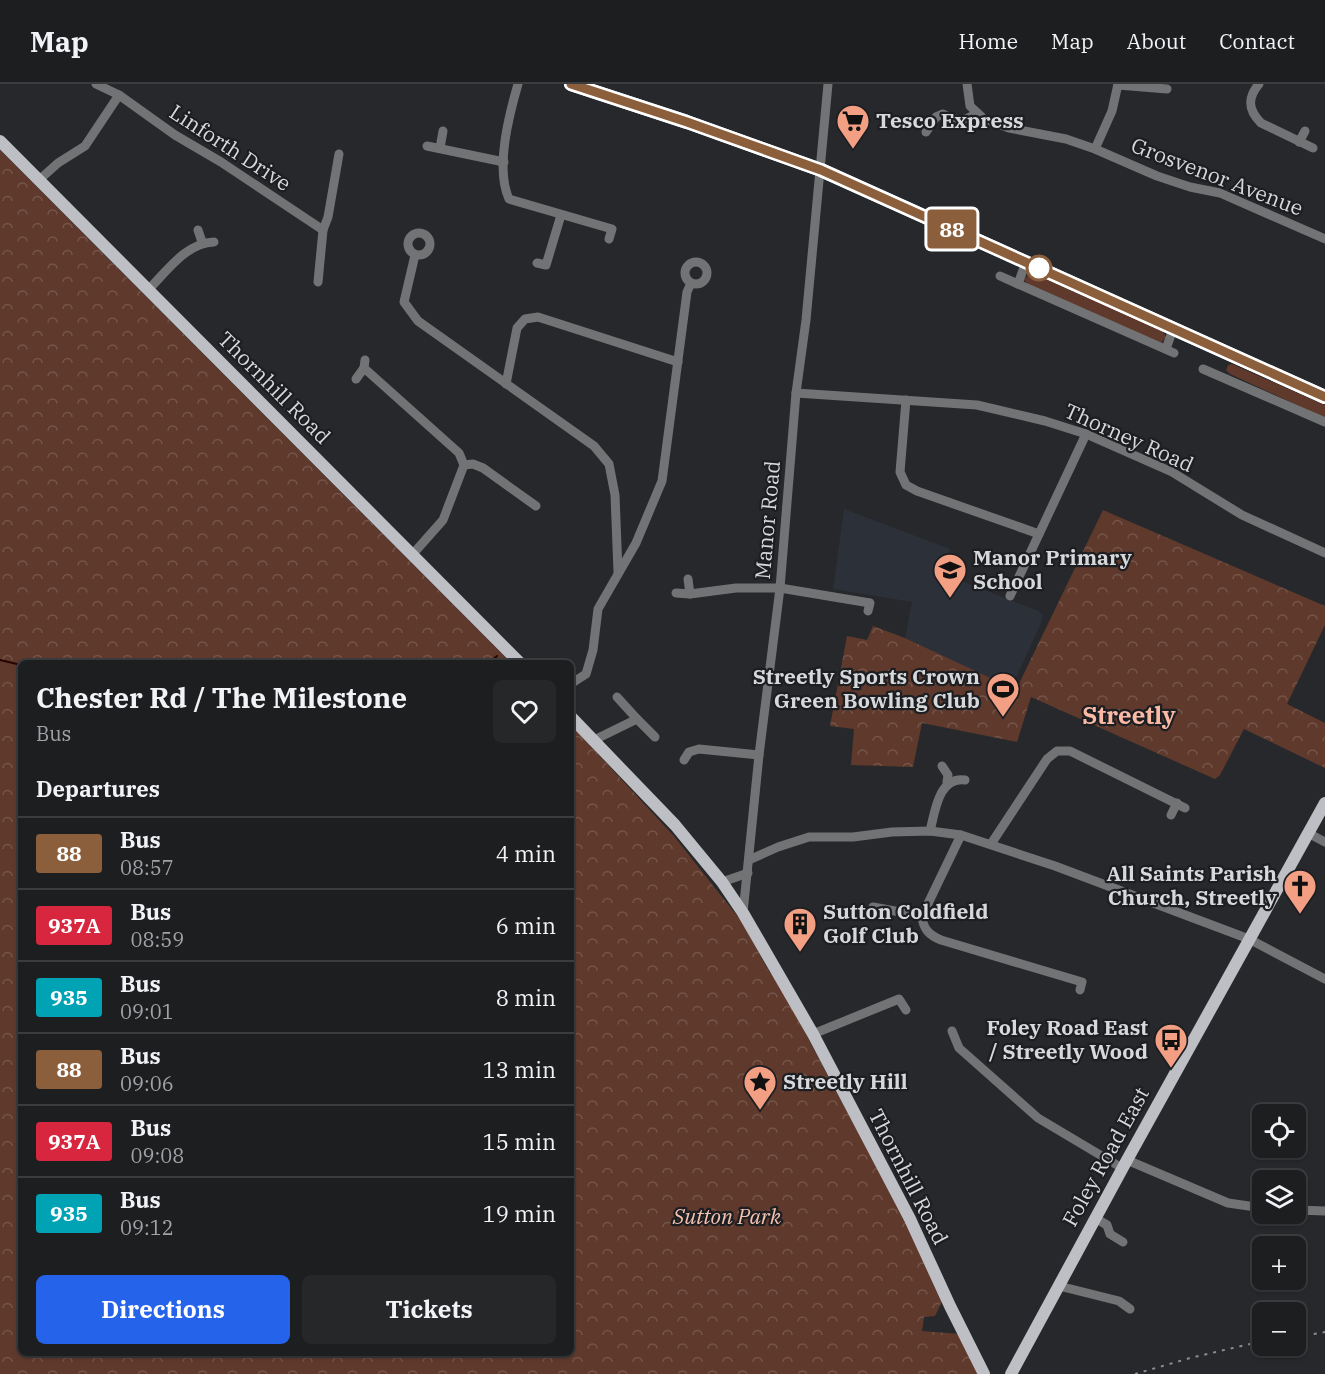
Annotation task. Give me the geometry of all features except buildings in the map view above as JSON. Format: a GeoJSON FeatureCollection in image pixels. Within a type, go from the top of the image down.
{"type":"FeatureCollection","features":[{"type":"Feature","properties":{"kind":"highway"},"geometry":{"type":"LineString","coordinates":[[571,84],[687,122],[821,170],[1325,397]]}},
{"type":"Feature","properties":{"kind":"main road","name":"Thornhill Road"},"geometry":{"type":"LineString","coordinates":[[0,141],[517,660]]}},
{"type":"Feature","properties":{"kind":"main road","name":"Thornhill Road"},"geometry":{"type":"LineString","coordinates":[[574,720],[675,825],[722,882],[743,913],[813,1034],[910,1219],[984,1374]]}},
{"type":"Feature","properties":{"kind":"main road","name":"Foley Road East"},"geometry":{"type":"LineString","coordinates":[[1011,1374],[1325,803]]}},
{"type":"Feature","properties":{"kind":"street","name":"Linforth Drive"},"geometry":{"type":"LineString","coordinates":[[96,84],[118,95],[175,135],[221,162],[323,231]]}},
{"type":"Feature","properties":{"kind":"street"},"geometry":{"type":"LineString","coordinates":[[518,84],[509,115],[504,162],[504,188],[509,199],[612,229],[609,239]]}},
{"type":"Feature","properties":{"kind":"street","name":"Manor Road"},"geometry":{"type":"LineString","coordinates":[[743,913],[759,755],[780,588],[796,393],[806,320],[828,84]]}},
{"type":"Feature","properties":{"kind":"street"},"geometry":{"type":"LineString","coordinates":[[926,132],[936,117],[943,114],[965,121],[977,112],[970,106],[967,84]]}},
{"type":"Feature","properties":{"kind":"street"},"geometry":{"type":"LineString","coordinates":[[1259,84],[1252,92],[1250,105],[1254,117],[1261,123],[1313,148]]}},
{"type":"Feature","properties":{"kind":"street"},"geometry":{"type":"LineString","coordinates":[[1095,149],[1112,111],[1118,85],[1167,89]]}},
{"type":"Feature","properties":{"kind":"street"},"geometry":{"type":"LineString","coordinates":[[39,180],[85,146],[118,95]]}},
{"type":"Feature","properties":{"kind":"street","name":"Grosvenor Avenue"},"geometry":{"type":"LineString","coordinates":[[977,112],[984,119],[1009,128],[1066,139],[1157,176],[1220,194],[1325,239]]}},
{"type":"Feature","properties":{"kind":"street"},"geometry":{"type":"LineString","coordinates":[[440,148],[443,131]]}},
{"type":"Feature","properties":{"kind":"street"},"geometry":{"type":"LineString","coordinates":[[1299,142],[1305,131]]}},
{"type":"Feature","properties":{"kind":"street"},"geometry":{"type":"LineString","coordinates":[[427,146],[504,162]]}},
{"type":"Feature","properties":{"kind":"street"},"geometry":{"type":"LineString","coordinates":[[318,282],[315,271],[328,217],[335,159]]}},
{"type":"Feature","properties":{"kind":"street"},"geometry":{"type":"LineString","coordinates":[[537,263],[546,265],[561,214]]}},
{"type":"Feature","properties":{"kind":"street"},"geometry":{"type":"LineString","coordinates":[[198,230],[202,242]]}},
{"type":"Feature","properties":{"kind":"street"},"geometry":{"type":"LineString","coordinates":[[149,289],[190,249],[202,242],[214,242]]}},
{"type":"Feature","properties":{"kind":"street"},"geometry":{"type":"LineString","coordinates":[[415,255],[404,302],[418,321],[594,446],[609,464],[615,495],[618,572]]}},
{"type":"Feature","properties":{"kind":"street"},"geometry":{"type":"LineString","coordinates":[[1018,284],[1026,262]]}},
{"type":"Feature","properties":{"kind":"street"},"geometry":{"type":"LineString","coordinates":[[1000,276],[1170,351],[1173,329]]}},
{"type":"Feature","properties":{"kind":"street"},"geometry":{"type":"LineString","coordinates":[[574,682],[586,674],[593,650],[598,609],[636,543],[662,482],[687,292],[691,283]]}},
{"type":"Feature","properties":{"kind":"street"},"geometry":{"type":"LineString","coordinates":[[506,384],[517,328],[525,319],[538,317],[678,362]]}},
{"type":"Feature","properties":{"kind":"street"},"geometry":{"type":"LineString","coordinates":[[356,380],[364,364],[459,453],[464,465],[443,520],[412,555]]}},
{"type":"Feature","properties":{"kind":"street"},"geometry":{"type":"LineString","coordinates":[[1203,369],[1220,371],[1325,422]]}},
{"type":"Feature","properties":{"kind":"street","name":"Thorney Road"},"geometry":{"type":"LineString","coordinates":[[796,393],[977,405],[1045,421],[1086,434],[1172,472],[1242,515],[1325,553]]}},
{"type":"Feature","properties":{"kind":"street"},"geometry":{"type":"LineString","coordinates":[[906,400],[900,472],[906,485],[917,491],[1040,534]]}},
{"type":"Feature","properties":{"kind":"street"},"geometry":{"type":"LineString","coordinates":[[396,412],[403,403]]}},
{"type":"Feature","properties":{"kind":"street"},"geometry":{"type":"LineString","coordinates":[[1010,596],[1086,434]]}},
{"type":"Feature","properties":{"kind":"street"},"geometry":{"type":"LineString","coordinates":[[436,447],[442,438]]}},
{"type":"Feature","properties":{"kind":"street"},"geometry":{"type":"LineString","coordinates":[[464,465],[473,464],[483,468],[513,495],[536,506]]}},
{"type":"Feature","properties":{"kind":"street"},"geometry":{"type":"LineString","coordinates":[[688,579],[690,594]]}},
{"type":"Feature","properties":{"kind":"street"},"geometry":{"type":"LineString","coordinates":[[676,593],[690,594],[736,588],[780,588],[870,603],[868,611]]}},
{"type":"Feature","properties":{"kind":"street"},"geometry":{"type":"LineString","coordinates":[[617,696],[655,737]]}},
{"type":"Feature","properties":{"kind":"street"},"geometry":{"type":"LineString","coordinates":[[592,741],[637,719]]}},
{"type":"Feature","properties":{"kind":"street"},"geometry":{"type":"LineString","coordinates":[[684,760],[689,752],[699,749],[759,755]]}},
{"type":"Feature","properties":{"kind":"street"},"geometry":{"type":"LineString","coordinates":[[991,844],[1047,759],[1057,752],[1070,751],[1181,805],[1171,815]]}},
{"type":"Feature","properties":{"kind":"street"},"geometry":{"type":"LineString","coordinates":[[930,831],[947,782],[948,775],[942,766]]}},
{"type":"Feature","properties":{"kind":"street"},"geometry":{"type":"LineString","coordinates":[[947,782],[956,778],[964,780]]}},
{"type":"Feature","properties":{"kind":"street"},"geometry":{"type":"LineString","coordinates":[[749,860],[809,837],[854,837],[892,831],[930,831],[961,835],[1055,866],[1249,939],[1325,979]]}},
{"type":"Feature","properties":{"kind":"street"},"geometry":{"type":"LineString","coordinates":[[1308,833],[1325,842]]}},
{"type":"Feature","properties":{"kind":"street"},"geometry":{"type":"LineString","coordinates":[[961,835],[922,916],[923,924],[933,937],[1082,982]]}},
{"type":"Feature","properties":{"kind":"street"},"geometry":{"type":"LineString","coordinates":[[722,882],[748,873]]}},
{"type":"Feature","properties":{"kind":"street"},"geometry":{"type":"LineString","coordinates":[[873,907],[922,916]]}},
{"type":"Feature","properties":{"kind":"street"},"geometry":{"type":"LineString","coordinates":[[813,1034],[899,999],[906,1010]]}},
{"type":"Feature","properties":{"kind":"street"},"geometry":{"type":"LineString","coordinates":[[952,1031],[959,1048],[1038,1118],[1125,1163],[1228,1203],[1252,1206]]}},
{"type":"Feature","properties":{"kind":"street"},"geometry":{"type":"LineString","coordinates":[[956,1041],[965,1036]]}},
{"type":"Feature","properties":{"kind":"street"},"geometry":{"type":"LineString","coordinates":[[1306,1210],[1325,1211]]}},
{"type":"Feature","properties":{"kind":"street"},"geometry":{"type":"LineString","coordinates":[[1095,1218],[1107,1225],[1110,1234],[1123,1242]]}},
{"type":"Feature","properties":{"kind":"street"},"geometry":{"type":"LineString","coordinates":[[1059,1286],[1119,1301],[1130,1309]]}},
{"type":"Feature","properties":{"kind":"shaded area","name":"Manor Primary School"},"geometry":{"type":"Polygon","coordinates":[[[844,509],[950,549],[943,574],[1039,611],[1043,616],[1041,623],[1011,689],[905,638],[912,602],[833,589],[844,509]]]}},
{"type":"Feature","properties":{"kind":"green space","name":"Sutton Park"},"geometry":{"type":"Polygon","coordinates":[[[0,150],[508,660],[18,660],[18,1356],[574,1356],[574,728],[673,835],[742,922],[769,971],[785,989],[811,1044],[909,1228],[943,1299],[935,1316],[924,1317],[922,1331],[960,1334],[979,1374],[0,1374],[0,150]]]}},
{"type":"Feature","properties":{"kind":"green space"},"geometry":{"type":"Polygon","coordinates":[[[1030,272],[1162,330],[1166,337],[1161,343],[1029,285],[1024,280],[1030,272]]]}},
{"type":"Feature","properties":{"kind":"green space"},"geometry":{"type":"Polygon","coordinates":[[[1232,364],[1325,405],[1325,418],[1230,374],[1226,370],[1228,365],[1232,364]]]}},
{"type":"Feature","properties":{"kind":"green space"},"geometry":{"type":"Polygon","coordinates":[[[1103,510],[1325,606],[1325,625],[1287,704],[1325,723],[1325,768],[1244,729],[1220,775],[1215,779],[1031,697],[1017,742],[922,723],[913,767],[851,765],[854,729],[830,726],[847,636],[867,640],[873,626],[905,638],[1016,690],[1103,510]]]}},
{"type":"Feature","properties":{"kind":"waterway"},"geometry":{"type":"LineString","coordinates":[[492,660],[497,656]]}},
{"type":"Feature","properties":{"kind":"waterway"},"geometry":{"type":"LineString","coordinates":[[0,660],[18,664]]}},
{"type":"Feature","properties":{"kind":"railway"},"geometry":{"type":"LineString","coordinates":[[1306,1335],[1325,1332]]}},
{"type":"Feature","properties":{"kind":"railway"},"geometry":{"type":"LineString","coordinates":[[1135,1374],[1252,1344]]}},
{"type":"Feature","properties":{"kind":"bus line","name":"88"},"geometry":{"type":"LineString","coordinates":[[571,84],[687,122],[821,170],[1325,397]]}},
{"type":"Feature","properties":{"kind":"place","name":"Tesco Express"},"geometry":{"type":"Point","coordinates":[853,150]}},
{"type":"Feature","properties":{"kind":"place","name":"Manor Primary School"},"geometry":{"type":"Point","coordinates":[950,599]}},
{"type":"Feature","properties":{"kind":"place","name":"Streetly Sports Crown Green Bowling Club"},"geometry":{"type":"Point","coordinates":[1003,718]}},
{"type":"Feature","properties":{"kind":"place","name":"All Saints Parish Church, Streetly"},"geometry":{"type":"Point","coordinates":[1300,915]}},
{"type":"Feature","properties":{"kind":"place","name":"Sutton Coldfield Golf Club"},"geometry":{"type":"Point","coordinates":[800,953]}},
{"type":"Feature","properties":{"kind":"place","name":"Foley Road East / Streetly Wood"},"geometry":{"type":"Point","coordinates":[1171,1069]}},
{"type":"Feature","properties":{"kind":"place","name":"Streetly Hill"},"geometry":{"type":"Point","coordinates":[760,1111]}},
{"type":"Feature","properties":{"kind":"district","name":"Streetly"},"geometry":{"type":"Point","coordinates":[1129,716]}}]}
